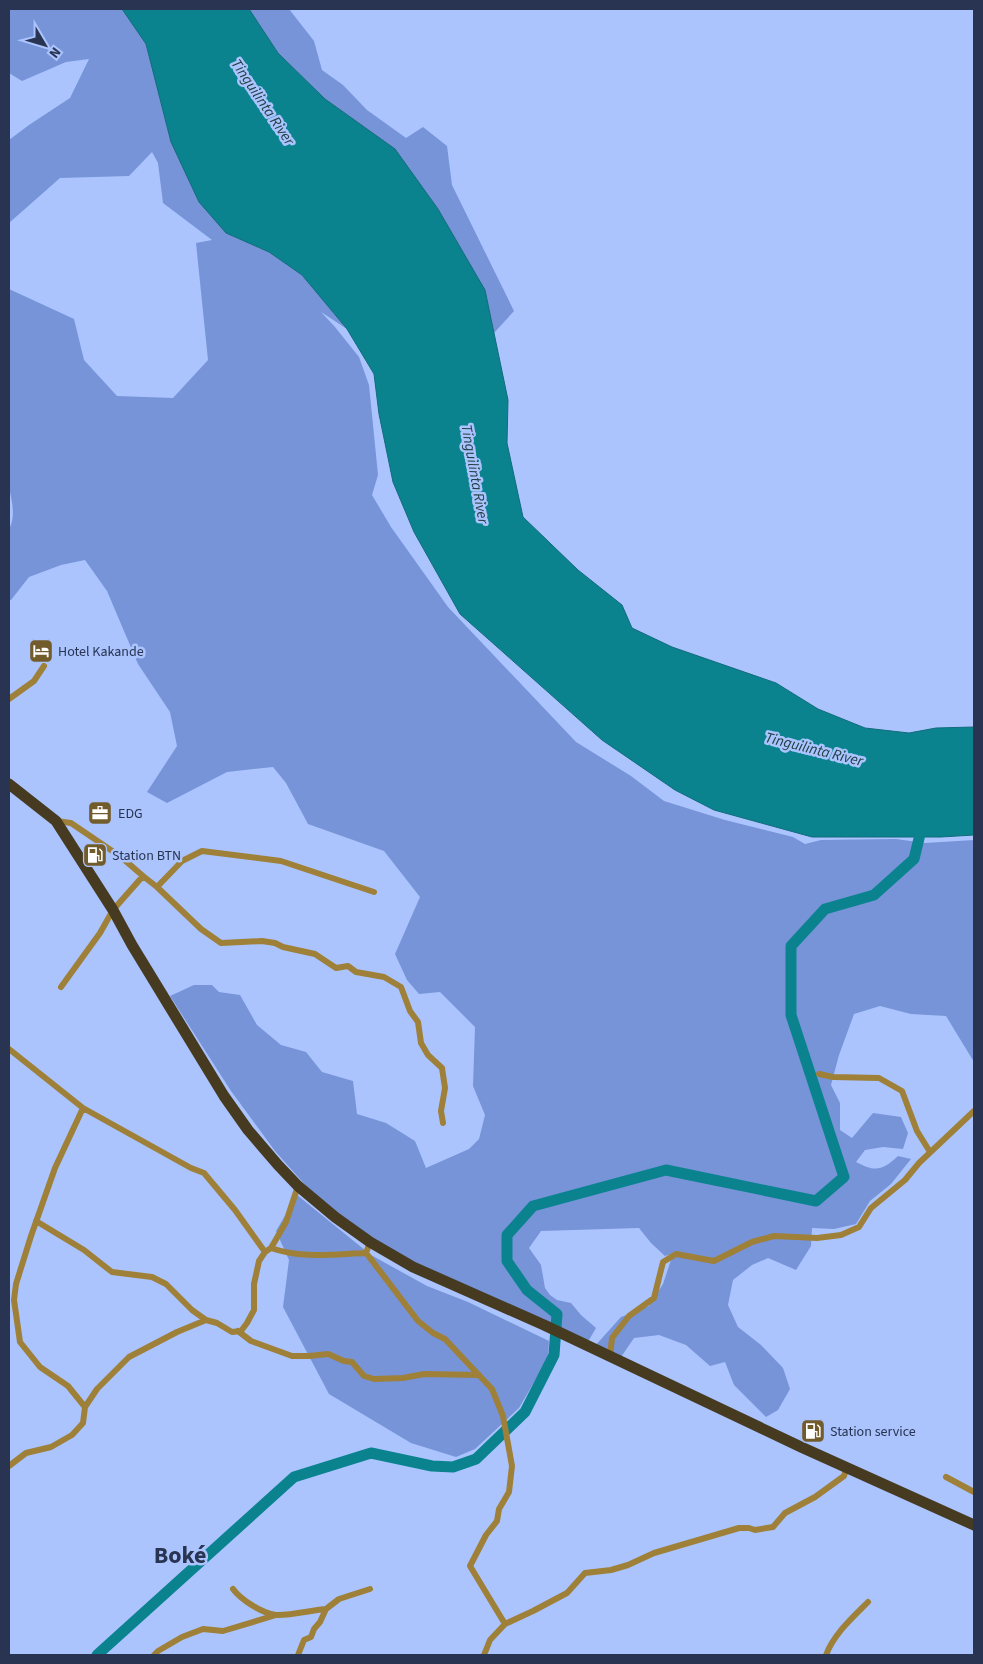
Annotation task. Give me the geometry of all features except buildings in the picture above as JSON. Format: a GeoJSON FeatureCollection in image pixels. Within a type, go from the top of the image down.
{"type":"FeatureCollection","features":[{"type":"Feature","properties":{"kind":"highway"},"geometry":{"type":"LineString","coordinates":[[9,784],[56,821],[113,910],[132,945],[224,1096],[248,1130],[298,1186],[368,1248],[544,1325],[559,1334],[801,1447],[974,1525]]}},
{"type":"Feature","properties":{"kind":"street"},"geometry":{"type":"LineString","coordinates":[[9,699],[34,681],[44,666]]}},
{"type":"Feature","properties":{"kind":"street"},"geometry":{"type":"LineString","coordinates":[[56,821],[71,823],[121,856],[201,929],[221,943],[262,941],[274,943],[283,947],[316,954],[336,968],[348,966],[356,972],[384,977],[401,987],[410,1011],[418,1022],[421,1043],[428,1055],[442,1068],[445,1088],[441,1111],[443,1124]]}},
{"type":"Feature","properties":{"kind":"street"},"geometry":{"type":"LineString","coordinates":[[157,887],[182,861],[202,851],[281,861],[374,892]]}},
{"type":"Feature","properties":{"kind":"street"},"geometry":{"type":"LineString","coordinates":[[62,987],[113,910],[143,876]]}},
{"type":"Feature","properties":{"kind":"street"},"geometry":{"type":"LineString","coordinates":[[9,1049],[83,1108],[204,1174],[235,1210],[265,1252]]}},
{"type":"Feature","properties":{"kind":"street"},"geometry":{"type":"LineString","coordinates":[[819,1074],[833,1077],[879,1078],[902,1091],[917,1132],[930,1152]]}},
{"type":"Feature","properties":{"kind":"street"},"geometry":{"type":"LineString","coordinates":[[83,1108],[55,1168],[16,1284],[14,1300],[20,1342],[40,1367],[68,1386],[85,1407]]}},
{"type":"Feature","properties":{"kind":"street"},"geometry":{"type":"LineString","coordinates":[[610,1357],[612,1338],[629,1316],[654,1298],[663,1262],[676,1254],[714,1261],[744,1246],[774,1236],[817,1238],[841,1235],[859,1227],[871,1208],[906,1180],[919,1163],[974,1110]]}},
{"type":"Feature","properties":{"kind":"street"},"geometry":{"type":"LineString","coordinates":[[36,1221],[84,1250],[112,1272],[152,1277],[166,1284],[192,1310],[206,1320],[217,1323],[232,1332],[242,1331],[254,1310],[253,1296],[259,1260],[271,1248],[286,1222],[298,1186]]}},
{"type":"Feature","properties":{"kind":"street"},"geometry":{"type":"LineString","coordinates":[[271,1248],[309,1256],[368,1248],[418,1320],[433,1333],[445,1340],[492,1389],[503,1416],[512,1466],[509,1492],[499,1509],[497,1521],[486,1535],[470,1566],[505,1624]]}},
{"type":"Feature","properties":{"kind":"street"},"geometry":{"type":"LineString","coordinates":[[9,1466],[26,1453],[51,1447],[67,1439],[83,1422],[85,1407],[97,1389],[129,1357],[176,1332],[206,1320]]}},
{"type":"Feature","properties":{"kind":"street"},"geometry":{"type":"LineString","coordinates":[[238,1331],[251,1341],[292,1356],[328,1354],[336,1356],[344,1361],[352,1362],[364,1376],[374,1380],[424,1374],[479,1375]]}},
{"type":"Feature","properties":{"kind":"street"},"geometry":{"type":"LineString","coordinates":[[484,1655],[490,1640],[505,1624],[567,1593],[585,1573],[611,1570],[628,1565],[654,1553],[739,1528],[755,1530],[773,1527],[785,1513],[815,1497],[844,1476],[847,1467]]}},
{"type":"Feature","properties":{"kind":"street"},"geometry":{"type":"LineString","coordinates":[[946,1477],[974,1492]]}},
{"type":"Feature","properties":{"kind":"street"},"geometry":{"type":"LineString","coordinates":[[233,1589],[239,1598],[276,1615]]}},
{"type":"Feature","properties":{"kind":"street"},"geometry":{"type":"LineString","coordinates":[[298,1655],[304,1640],[311,1637],[326,1609],[339,1599],[370,1589]]}},
{"type":"Feature","properties":{"kind":"street"},"geometry":{"type":"LineString","coordinates":[[826,1655],[830,1645],[868,1602]]}},
{"type":"Feature","properties":{"kind":"street"},"geometry":{"type":"LineString","coordinates":[[154,1655],[182,1638],[203,1629],[223,1631],[276,1615],[326,1609]]}},
{"type":"Feature","properties":{"kind":"shaded area"},"geometry":{"type":"Polygon","coordinates":[[[9,9],[122,9],[146,44],[171,142],[226,233],[269,252],[302,275],[347,329],[321,312],[359,357],[369,385],[378,475],[372,495],[391,527],[448,607],[576,742],[631,776],[664,801],[725,820],[793,837],[805,844],[821,840],[896,839],[925,843],[974,840],[974,1062],[946,1016],[911,1014],[880,1006],[854,1014],[839,1055],[831,1085],[840,1103],[840,1130],[852,1138],[873,1113],[901,1117],[908,1133],[903,1149],[883,1147],[865,1150],[856,1162],[868,1167],[878,1168],[887,1165],[898,1156],[911,1159],[891,1184],[870,1201],[856,1224],[834,1229],[812,1228],[811,1246],[796,1270],[768,1258],[752,1265],[733,1280],[728,1305],[738,1327],[761,1345],[783,1368],[790,1389],[778,1410],[766,1417],[734,1385],[725,1362],[710,1366],[686,1345],[659,1335],[634,1338],[619,1360],[594,1347],[621,1317],[649,1306],[663,1284],[671,1260],[679,1252],[665,1256],[639,1228],[541,1231],[529,1248],[541,1265],[545,1288],[557,1300],[571,1303],[596,1328],[589,1340],[560,1336],[395,1254],[315,1196],[275,1151],[231,1091],[170,996],[194,985],[212,985],[219,992],[240,995],[257,1025],[281,1045],[306,1052],[322,1072],[353,1081],[357,1114],[386,1123],[415,1141],[426,1168],[469,1149],[479,1139],[485,1115],[473,1086],[475,1027],[440,992],[419,994],[407,980],[395,954],[420,897],[384,851],[308,824],[286,783],[273,767],[227,772],[167,803],[147,792],[177,746],[170,712],[138,664],[107,591],[85,560],[61,565],[29,577],[11,600],[9,600],[9,529],[13,514],[9,488],[9,289],[74,319],[84,360],[117,396],[173,398],[208,360],[196,243],[212,240],[163,203],[158,163],[152,152],[129,176],[60,178],[9,223],[9,140],[70,98],[89,59],[66,62],[22,81],[9,73],[9,9]]]}},
{"type":"Feature","properties":{"kind":"shaded area"},"geometry":{"type":"Polygon","coordinates":[[[249,9],[289,9],[314,41],[322,70],[343,85],[367,110],[406,138],[423,127],[447,146],[452,185],[514,311],[494,333],[485,290],[438,209],[395,150],[325,99],[278,53],[249,9]]]}},
{"type":"Feature","properties":{"kind":"shaded area"},"geometry":{"type":"Polygon","coordinates":[[[297,1195],[371,1255],[427,1286],[468,1302],[549,1341],[548,1358],[519,1408],[475,1449],[456,1457],[411,1443],[329,1394],[283,1307],[289,1260],[276,1231],[297,1195]]]}},
{"type":"Feature","properties":{"kind":"water","name":"Tinguilinta River"},"geometry":{"type":"Polygon","coordinates":[[[122,9],[249,9],[278,53],[325,99],[395,149],[438,209],[485,290],[508,400],[507,443],[523,517],[578,570],[622,605],[632,628],[672,647],[776,683],[818,709],[865,728],[909,733],[936,728],[974,727],[974,835],[941,837],[812,837],[714,810],[675,790],[602,740],[460,614],[414,532],[393,482],[379,414],[374,374],[347,329],[302,275],[269,252],[226,233],[199,202],[171,142],[146,44],[122,9]]]}},
{"type":"Feature","properties":{"kind":"waterway"},"geometry":{"type":"LineString","coordinates":[[97,1655],[294,1477],[371,1453],[432,1466],[453,1467],[476,1459],[525,1412],[554,1355],[557,1314],[527,1290],[507,1261],[507,1235],[533,1206],[666,1170],[816,1201],[844,1177],[791,1015],[791,946],[825,909],[874,895],[914,859],[923,822]]}},
{"type":"Feature","properties":{"kind":"place","name":"Hotel Kakande"},"geometry":{"type":"Point","coordinates":[41,651]}},
{"type":"Feature","properties":{"kind":"place","name":"EDG"},"geometry":{"type":"Point","coordinates":[100,813]}},
{"type":"Feature","properties":{"kind":"place","name":"Station BTN"},"geometry":{"type":"Point","coordinates":[95,855]}},
{"type":"Feature","properties":{"kind":"place","name":"Station service"},"geometry":{"type":"Point","coordinates":[813,1431]}},
{"type":"Feature","properties":{"kind":"district","name":"Boké"},"geometry":{"type":"Point","coordinates":[180,1555]}}]}
